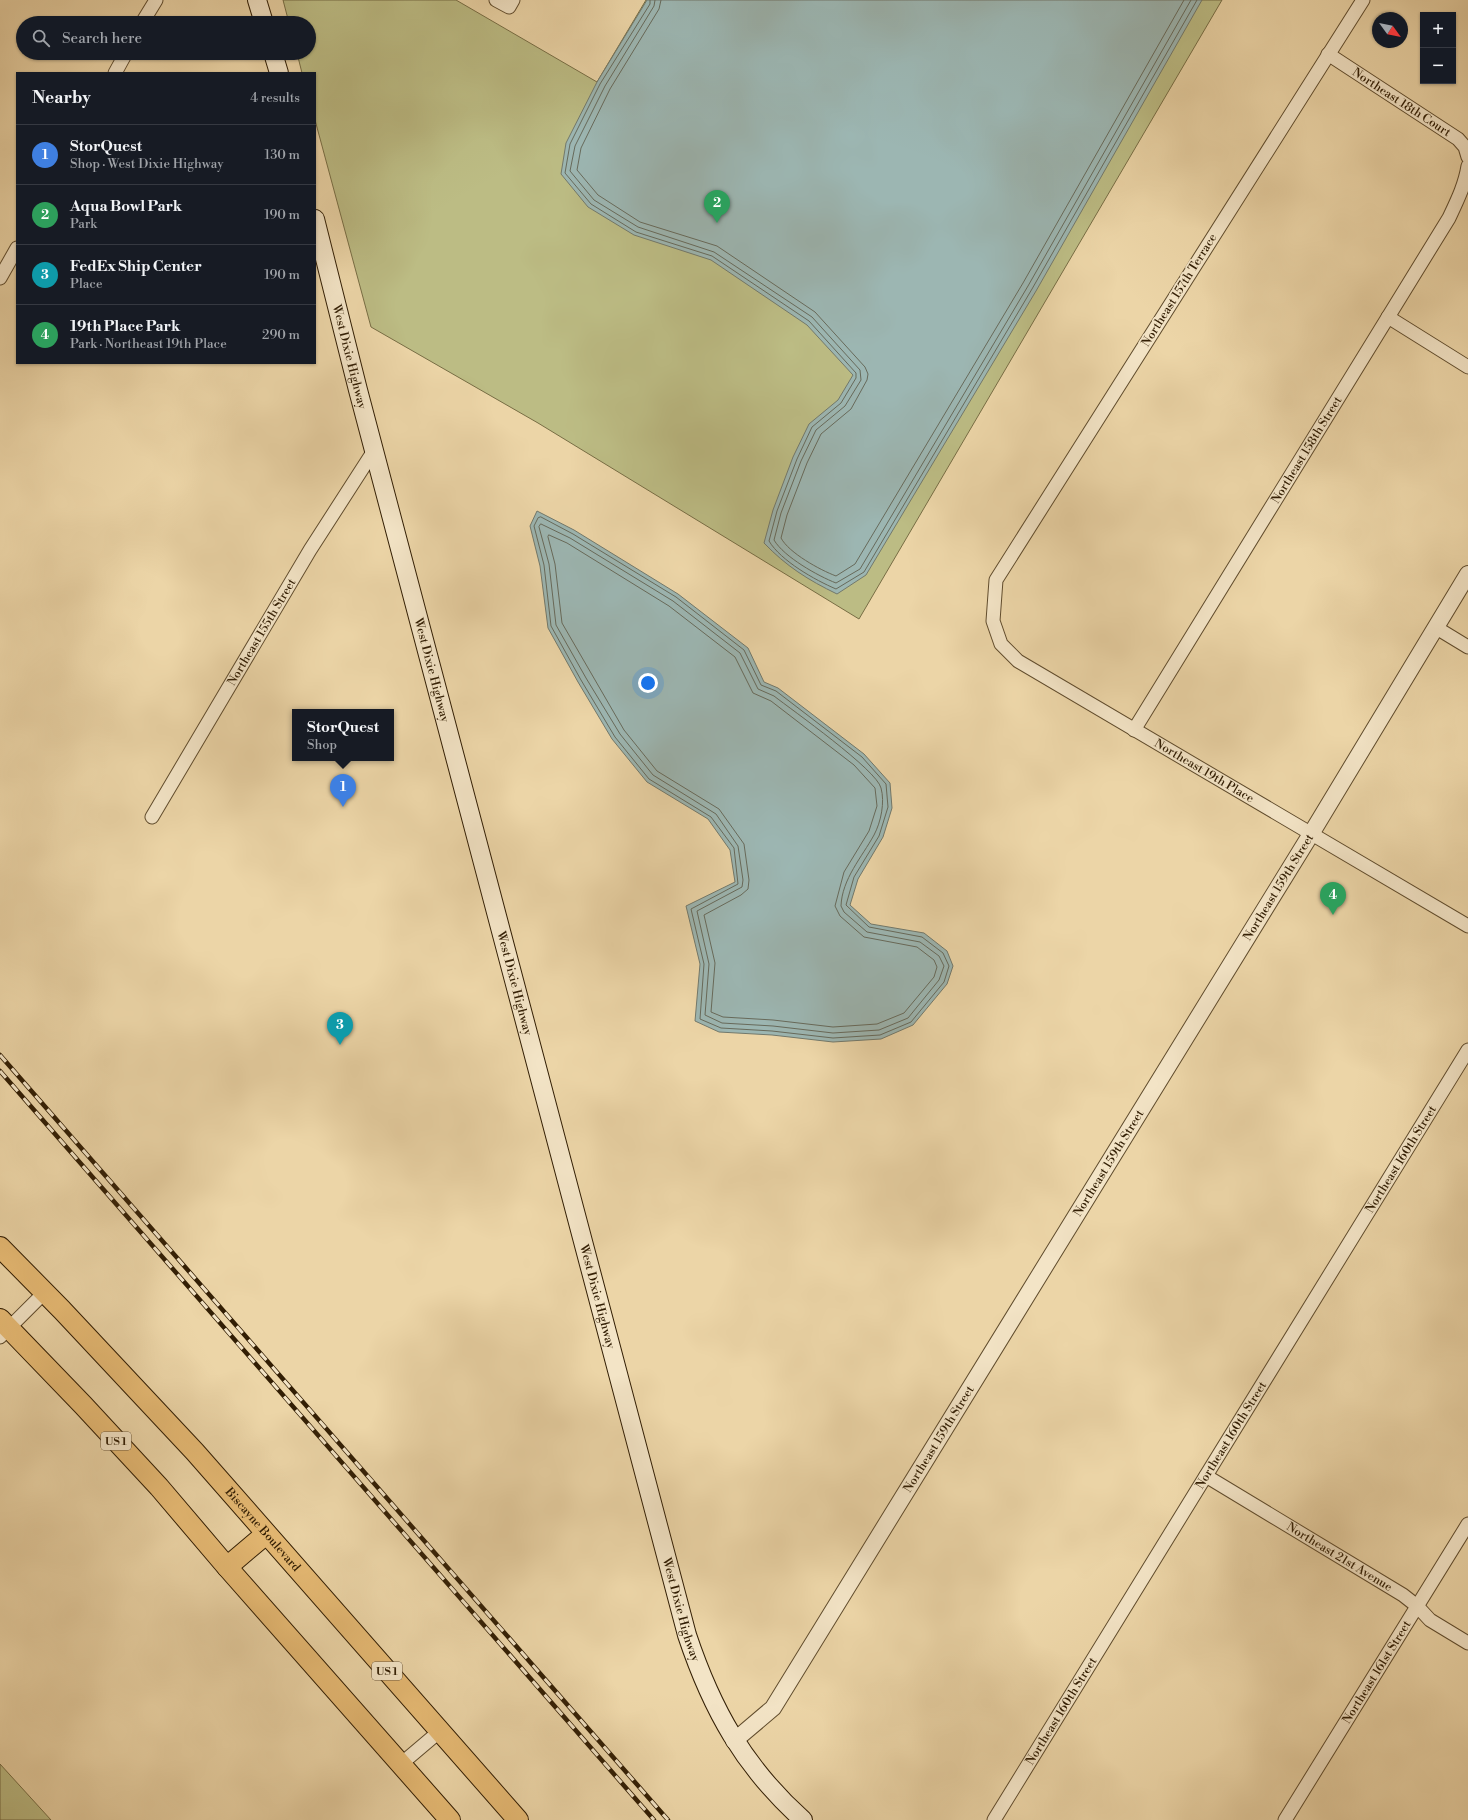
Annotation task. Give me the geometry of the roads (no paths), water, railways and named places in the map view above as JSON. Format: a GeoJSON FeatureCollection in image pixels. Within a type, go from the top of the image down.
{"type":"FeatureCollection","features":[{"type":"Feature","properties":{"kind":"main road"},"geometry":{"type":"LineString","coordinates":[[257,0],[262,16]]}},
{"type":"Feature","properties":{"kind":"main road"},"geometry":{"type":"LineString","coordinates":[[275,60],[278,72]]}},
{"type":"Feature","properties":{"kind":"main road","name":"West Dixie Highway"},"geometry":{"type":"LineString","coordinates":[[316,223],[374,449],[687,1635],[699,1671],[712,1700],[734,1741],[761,1778],[803,1820]]}},
{"type":"Feature","properties":{"kind":"main road","name":"Biscayne Boulevard"},"geometry":{"type":"LineString","coordinates":[[0,1247],[45,1292],[195,1452],[518,1820]]}},
{"type":"Feature","properties":{"kind":"main road","name":"US 1"},"geometry":{"type":"LineString","coordinates":[[3,1328],[83,1405],[159,1487],[227,1567],[450,1820]]}},
{"type":"Feature","properties":{"kind":"main road"},"geometry":{"type":"LineString","coordinates":[[227,1567],[266,1534]]}},
{"type":"Feature","properties":{"kind":"street"},"geometry":{"type":"LineString","coordinates":[[146,16],[156,0]]}},
{"type":"Feature","properties":{"kind":"street"},"geometry":{"type":"LineString","coordinates":[[496,0],[511,4]]}},
{"type":"Feature","properties":{"kind":"street","name":"Northeast 157th Terrace"},"geometry":{"type":"LineString","coordinates":[[996,580],[1363,0]]}},
{"type":"Feature","properties":{"kind":"street","name":"Northeast 18th Court"},"geometry":{"type":"LineString","coordinates":[[1328,54],[1458,140],[1465,147],[1468,158]]}},
{"type":"Feature","properties":{"kind":"street"},"geometry":{"type":"LineString","coordinates":[[116,72],[122,60]]}},
{"type":"Feature","properties":{"kind":"street","name":"Northeast 158th Street"},"geometry":{"type":"LineString","coordinates":[[1134,730],[1449,218],[1460,196],[1468,166]]}},
{"type":"Feature","properties":{"kind":"street"},"geometry":{"type":"LineString","coordinates":[[0,278],[16,250]]}},
{"type":"Feature","properties":{"kind":"street"},"geometry":{"type":"LineString","coordinates":[[1388,317],[1468,367]]}},
{"type":"Feature","properties":{"kind":"street","name":"Northeast 155th Street"},"geometry":{"type":"LineString","coordinates":[[152,816],[310,550],[374,449]]}},
{"type":"Feature","properties":{"kind":"street","name":"Northeast 159th Street"},"geometry":{"type":"LineString","coordinates":[[734,1741],[772,1708],[1311,834],[1468,574]]}},
{"type":"Feature","properties":{"kind":"street","name":"Northeast 19th Place"},"geometry":{"type":"LineString","coordinates":[[996,580],[993,620],[1001,644],[1018,661],[1468,926]]}},
{"type":"Feature","properties":{"kind":"street"},"geometry":{"type":"LineString","coordinates":[[1435,627],[1468,647]]}},
{"type":"Feature","properties":{"kind":"street","name":"Northeast 160th Street"},"geometry":{"type":"LineString","coordinates":[[994,1820],[1468,1050]]}},
{"type":"Feature","properties":{"kind":"street"},"geometry":{"type":"LineString","coordinates":[[3,1328],[45,1292]]}},
{"type":"Feature","properties":{"kind":"street","name":"Northeast 21st Avenue"},"geometry":{"type":"LineString","coordinates":[[1206,1476],[1391,1588],[1417,1606],[1430,1620],[1468,1643]]}},
{"type":"Feature","properties":{"kind":"street","name":"Northeast 161st Street"},"geometry":{"type":"LineString","coordinates":[[1285,1820],[1468,1524]]}},
{"type":"Feature","properties":{"kind":"street"},"geometry":{"type":"LineString","coordinates":[[401,1764],[440,1731]]}},
{"type":"Feature","properties":{"kind":"water"},"geometry":{"type":"Polygon","coordinates":[[[647,0],[1202,0],[1036,291],[866,575],[837,594],[798,572],[764,543],[773,510],[793,457],[809,424],[838,400],[853,375],[807,325],[711,260],[634,235],[588,207],[561,174],[566,143],[597,82],[647,0]]]}},
{"type":"Feature","properties":{"kind":"water"},"geometry":{"type":"Polygon","coordinates":[[[537,511],[574,530],[678,594],[748,648],[764,682],[778,688],[864,754],[890,783],[892,808],[883,837],[858,879],[850,905],[871,924],[924,933],[947,951],[953,966],[947,984],[913,1025],[881,1039],[833,1042],[772,1035],[719,1032],[695,1021],[700,964],[686,906],[735,882],[730,850],[708,819],[647,782],[612,739],[578,682],[548,628],[540,566],[530,526],[537,511]]]}},
{"type":"Feature","properties":{"kind":"railway"},"geometry":{"type":"LineString","coordinates":[[0,1055],[668,1820]]}},
{"type":"Feature","properties":{"kind":"railway"},"geometry":{"type":"LineString","coordinates":[[0,1071],[654,1820]]}},
{"type":"Feature","properties":{"kind":"place","name":"Aqua Bowl Park"},"geometry":{"type":"Point","coordinates":[717,223]}},
{"type":"Feature","properties":{"kind":"place","name":"StorQuest"},"geometry":{"type":"Point","coordinates":[343,807]}},
{"type":"Feature","properties":{"kind":"place","name":"19th Place Park"},"geometry":{"type":"Point","coordinates":[1333,915]}},
{"type":"Feature","properties":{"kind":"place","name":"FedEx Ship Center"},"geometry":{"type":"Point","coordinates":[340,1045]}}]}
